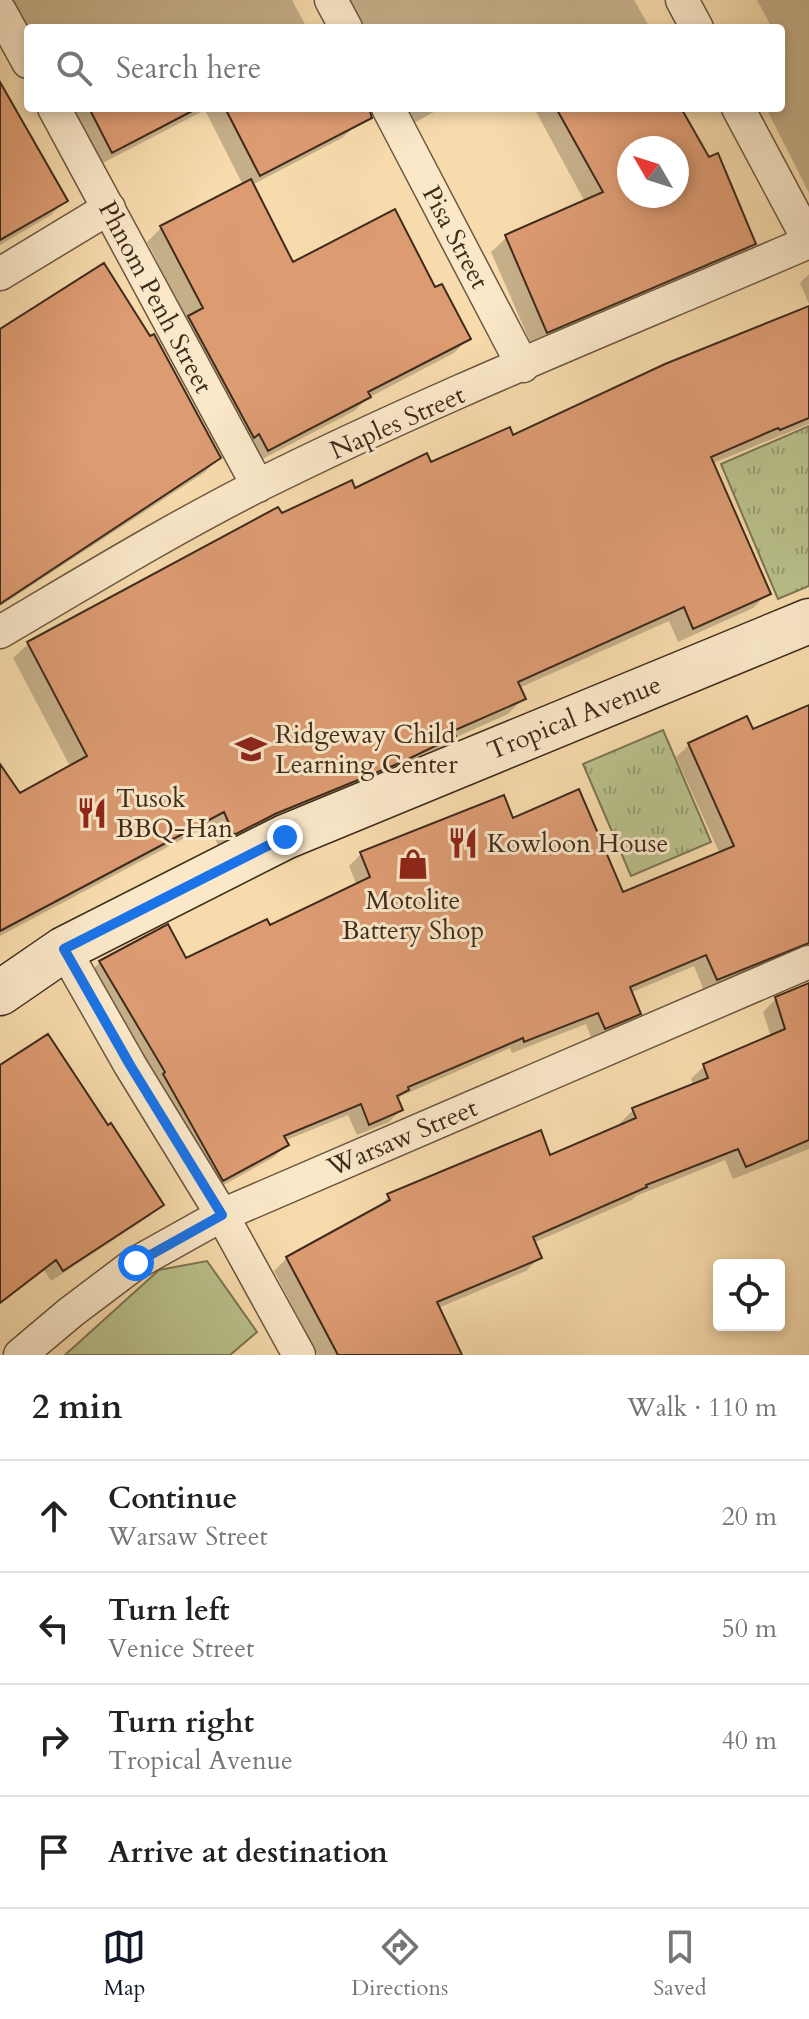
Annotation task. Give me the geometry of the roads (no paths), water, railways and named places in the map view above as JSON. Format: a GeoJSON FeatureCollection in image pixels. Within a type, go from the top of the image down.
{"type":"FeatureCollection","features":[{"type":"Feature","properties":{"kind":"street"},"geometry":{"type":"LineString","coordinates":[[331,0],[344,24]]}},
{"type":"Feature","properties":{"kind":"street"},"geometry":{"type":"LineString","coordinates":[[682,0],[695,24]]}},
{"type":"Feature","properties":{"kind":"street"},"geometry":{"type":"LineString","coordinates":[[0,11],[24,55]]}},
{"type":"Feature","properties":{"kind":"street","name":"Phnom Penh Street"},"geometry":{"type":"LineString","coordinates":[[56,112],[258,486]]}},
{"type":"Feature","properties":{"kind":"street","name":"Pisa Street"},"geometry":{"type":"LineString","coordinates":[[390,112],[523,366]]}},
{"type":"Feature","properties":{"kind":"street"},"geometry":{"type":"LineString","coordinates":[[740,112],[809,242]]}},
{"type":"Feature","properties":{"kind":"street"},"geometry":{"type":"LineString","coordinates":[[0,274],[109,208]]}},
{"type":"Feature","properties":{"kind":"street","name":"Naples Street"},"geometry":{"type":"LineString","coordinates":[[0,632],[258,486],[394,422],[809,242]]}},
{"type":"Feature","properties":{"kind":"street","name":"Tropical Avenue"},"geometry":{"type":"LineString","coordinates":[[0,993],[64,949],[285,837],[809,621]]}},
{"type":"Feature","properties":{"kind":"street"},"geometry":{"type":"LineString","coordinates":[[64,949],[130,1065],[222,1215],[299,1355]]}},
{"type":"Feature","properties":{"kind":"street","name":"Warsaw Street"},"geometry":{"type":"LineString","coordinates":[[20,1355],[136,1263],[222,1215],[809,962]]}},
{"type":"Feature","properties":{"kind":"place","name":"Ridgeway Child Learning Center"},"geometry":{"type":"Point","coordinates":[251,749]}},
{"type":"Feature","properties":{"kind":"place","name":"Tusok BBQ-Han"},"geometry":{"type":"Point","coordinates":[92,813]}},
{"type":"Feature","properties":{"kind":"place","name":"Kowloon House"},"geometry":{"type":"Point","coordinates":[463,843]}},
{"type":"Feature","properties":{"kind":"place","name":"Motolite Battery Shop"},"geometry":{"type":"Point","coordinates":[413,864]}}]}
